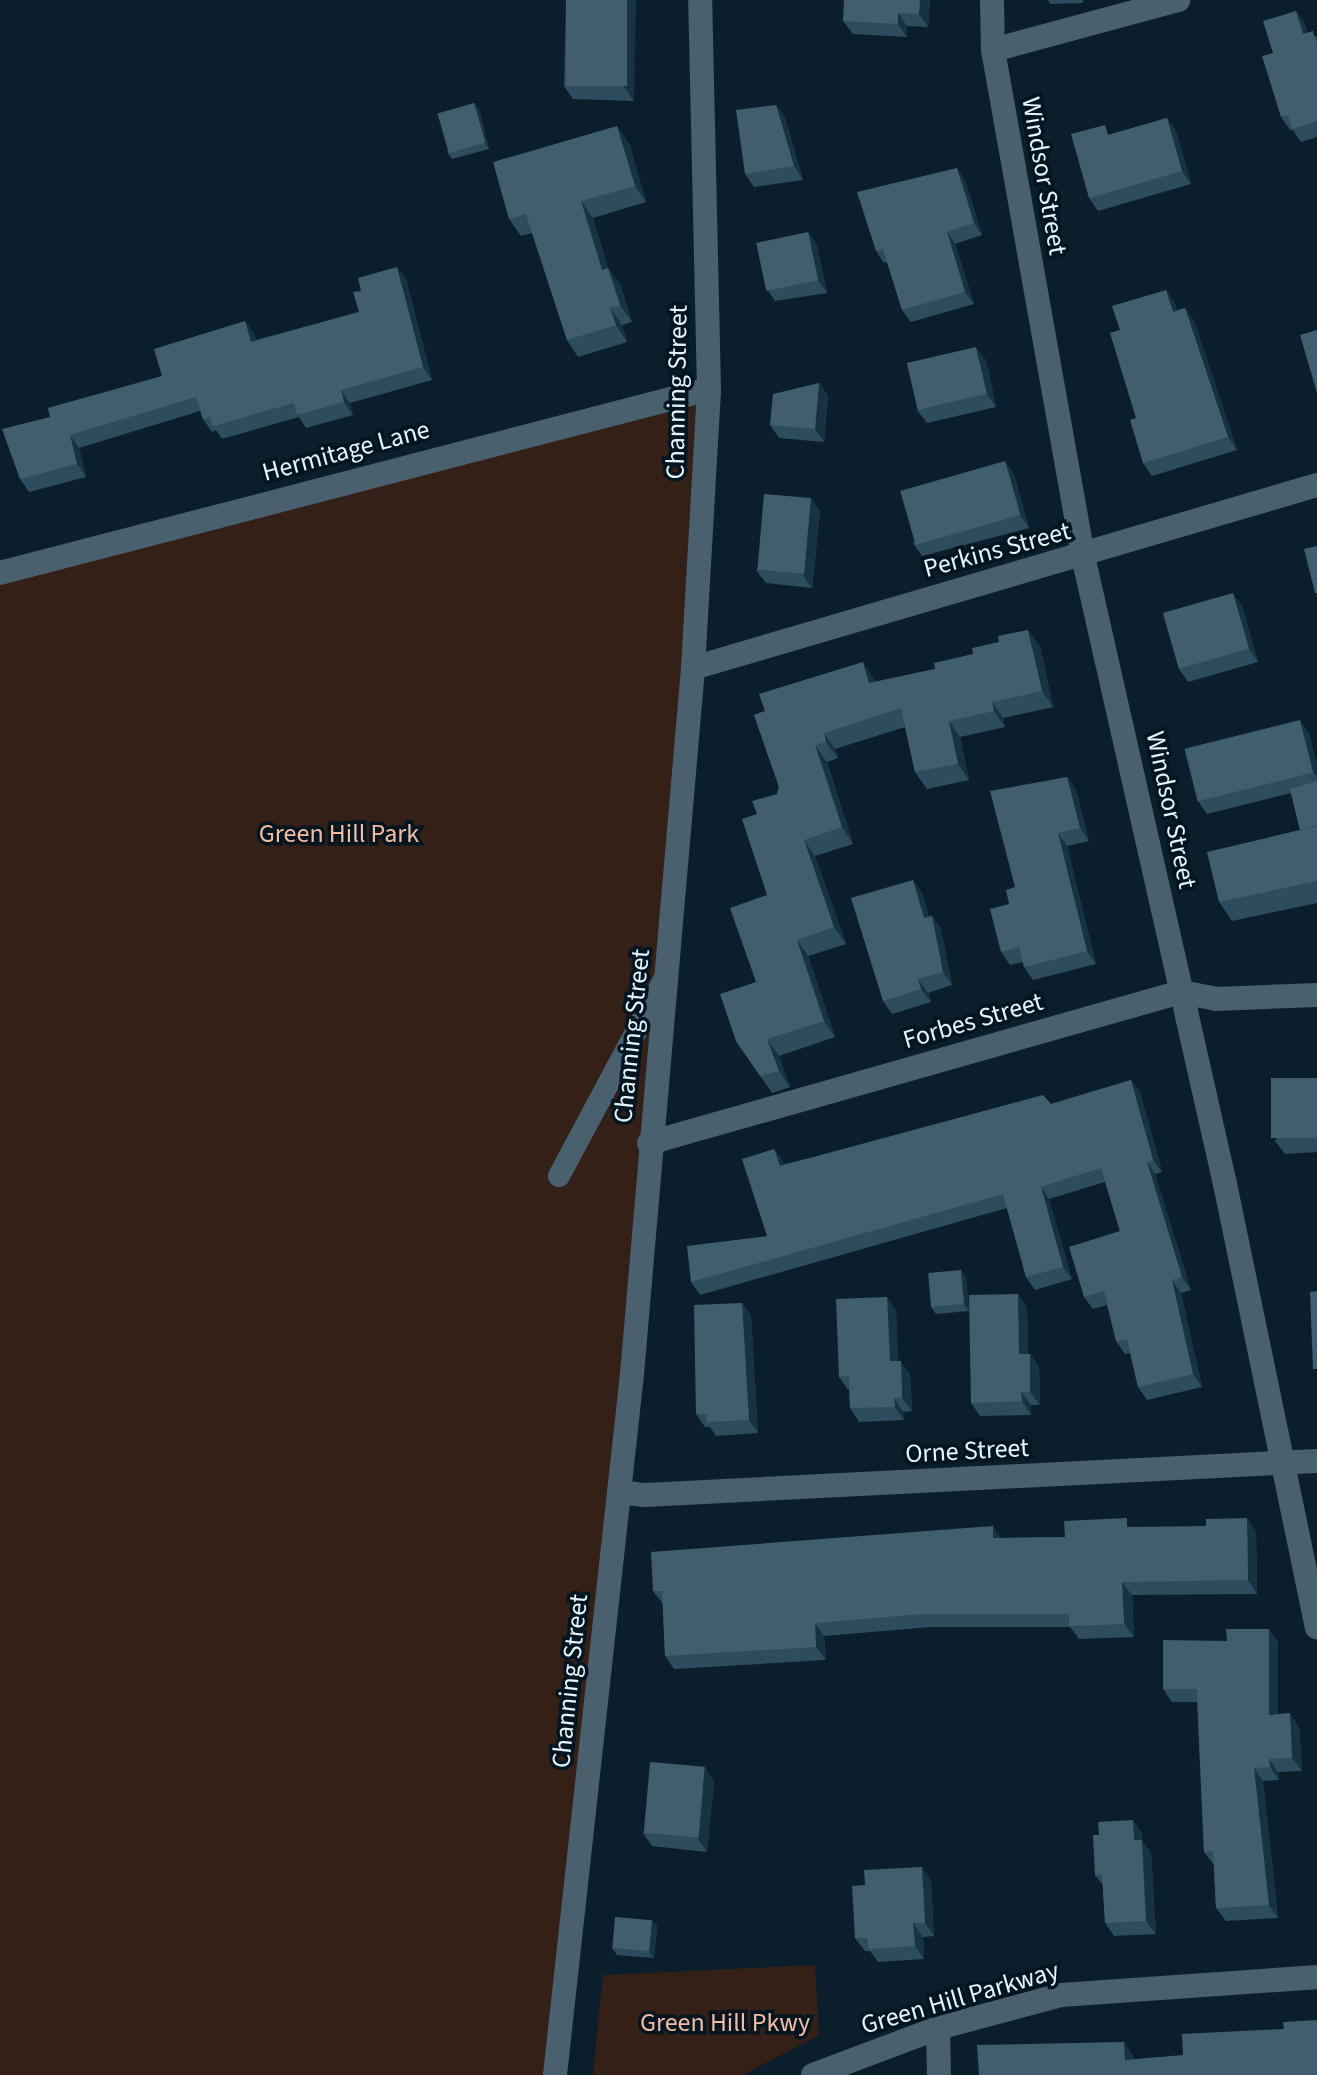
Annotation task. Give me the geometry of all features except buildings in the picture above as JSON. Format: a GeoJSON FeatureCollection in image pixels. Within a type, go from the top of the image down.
{"type":"FeatureCollection","features":[{"type":"Feature","properties":{"kind":"street","name":"Channing Street"},"geometry":{"type":"LineString","coordinates":[[555,2075],[619,1492],[693,668],[709,389],[700,0]]}},
{"type":"Feature","properties":{"kind":"street","name":"Windsor Street"},"geometry":{"type":"LineString","coordinates":[[992,0],[993,50],[1083,556],[1279,1432],[1281,1463],[1317,1628]]}},
{"type":"Feature","properties":{"kind":"street"},"geometry":{"type":"LineString","coordinates":[[993,50],[1178,0]]}},
{"type":"Feature","properties":{"kind":"street","name":"Hermitage Lane"},"geometry":{"type":"LineString","coordinates":[[0,573],[709,389]]}},
{"type":"Feature","properties":{"kind":"street","name":"Perkins Street"},"geometry":{"type":"LineString","coordinates":[[693,668],[1317,485]]}},
{"type":"Feature","properties":{"kind":"street","name":"Forbes Street"},"geometry":{"type":"LineString","coordinates":[[649,1143],[1181,992],[1216,999],[1317,995]]}},
{"type":"Feature","properties":{"kind":"street","name":"Orne Street"},"geometry":{"type":"LineString","coordinates":[[619,1492],[1317,1461]]}},
{"type":"Feature","properties":{"kind":"street","name":"Green Hill Parkway"},"geometry":{"type":"LineString","coordinates":[[813,2075],[938,2028],[1028,2002],[1103,1988],[1317,1977]]}},
{"type":"Feature","properties":{"kind":"street"},"geometry":{"type":"LineString","coordinates":[[938,2028],[939,2075]]}},
{"type":"Feature","properties":{"kind":"lane"},"geometry":{"type":"LineString","coordinates":[[559,1176],[666,976]]}},
{"type":"Feature","properties":{"kind":"green space","name":"Green Hill Park"},"geometry":{"type":"Polygon","coordinates":[[[709,389],[693,668],[555,2075],[0,2075],[0,573],[709,389]]]}},
{"type":"Feature","properties":{"kind":"green space","name":"Green Hill Pkwy"},"geometry":{"type":"Polygon","coordinates":[[[815,1965],[819,2035],[743,2075],[593,2075],[603,1975],[815,1965]]]}}]}
